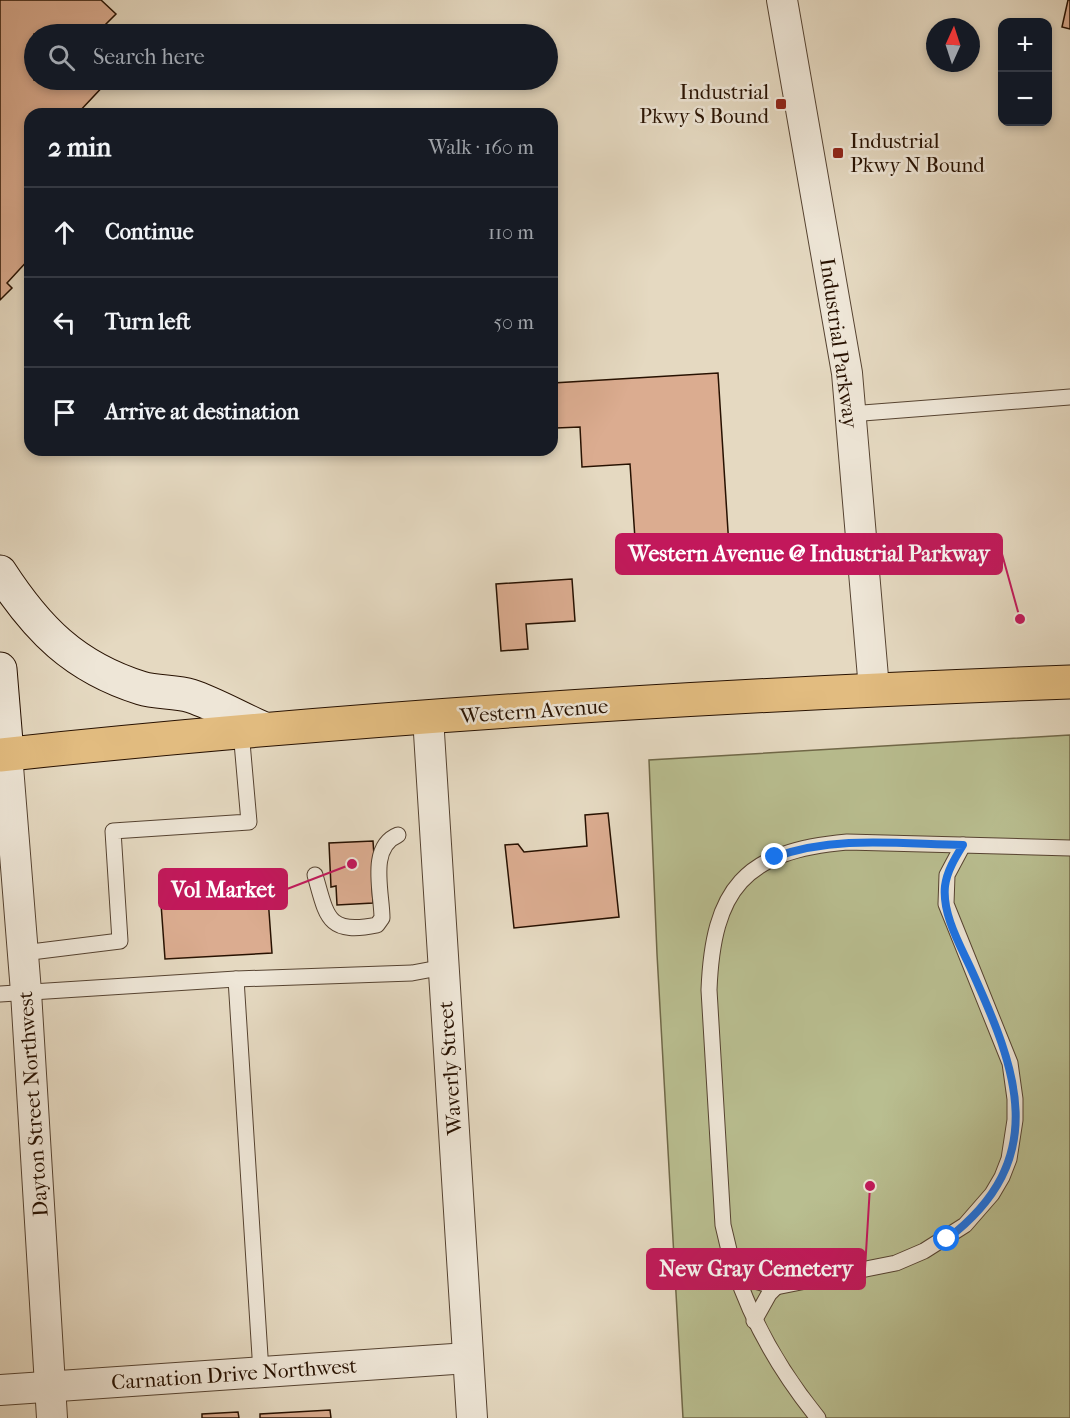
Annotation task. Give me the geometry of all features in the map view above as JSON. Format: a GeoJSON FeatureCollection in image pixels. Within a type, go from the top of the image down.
{"type":"FeatureCollection","features":[{"type":"Feature","properties":{"kind":"main road"},"geometry":{"type":"LineString","coordinates":[[0,572],[21,604],[49,636],[83,663],[142,688],[191,696],[251,730]]}},
{"type":"Feature","properties":{"kind":"main road"},"geometry":{"type":"LineString","coordinates":[[0,669],[3,754]]}},
{"type":"Feature","properties":{"kind":"main road","name":"Western Avenue"},"geometry":{"type":"LineString","coordinates":[[3,754],[251,730],[428,717],[874,689],[1070,682]]}},
{"type":"Feature","properties":{"kind":"street","name":"Industrial Parkway"},"geometry":{"type":"LineString","coordinates":[[782,0],[847,373],[874,689]]}},
{"type":"Feature","properties":{"kind":"street","name":"Waverly Street"},"geometry":{"type":"LineString","coordinates":[[428,717],[472,1418]]}},
{"type":"Feature","properties":{"kind":"street","name":"Dayton Street Northwest"},"geometry":{"type":"LineString","coordinates":[[3,754],[23,953],[13,993],[51,1386],[52,1418]]}},
{"type":"Feature","properties":{"kind":"street","name":"Carnation Drive Northwest"},"geometry":{"type":"LineString","coordinates":[[0,1390],[468,1358]]}},
{"type":"Feature","properties":{"kind":"lane"},"geometry":{"type":"LineString","coordinates":[[850,414],[1070,397]]}},
{"type":"Feature","properties":{"kind":"lane"},"geometry":{"type":"LineString","coordinates":[[23,953],[120,941],[113,831],[249,822],[251,730]]}},
{"type":"Feature","properties":{"kind":"lane"},"geometry":{"type":"LineString","coordinates":[[315,875],[330,920],[338,925],[351,927],[378,925],[382,918],[379,856],[389,839],[398,835]]}},
{"type":"Feature","properties":{"kind":"lane"},"geometry":{"type":"LineString","coordinates":[[818,1418],[778,1366],[754,1321],[728,1252],[723,1225],[710,1034],[710,957],[720,912],[730,894],[757,867],[793,850],[847,842],[1070,848]]}},
{"type":"Feature","properties":{"kind":"lane"},"geometry":{"type":"LineString","coordinates":[[738,1276],[776,1287],[896,1263],[924,1251],[965,1225],[992,1194],[1002,1177],[1012,1149],[1016,1120],[1016,1099],[1010,1063],[946,904],[947,875],[963,845]]}},
{"type":"Feature","properties":{"kind":"lane"},"geometry":{"type":"LineString","coordinates":[[13,993],[236,979],[412,973],[444,967]]}},
{"type":"Feature","properties":{"kind":"lane"},"geometry":{"type":"LineString","coordinates":[[236,979],[261,1372]]}},
{"type":"Feature","properties":{"kind":"lane"},"geometry":{"type":"LineString","coordinates":[[754,1321],[764,1301],[776,1287]]}},
{"type":"Feature","properties":{"kind":"green space"},"geometry":{"type":"Polygon","coordinates":[[[1070,735],[1070,1418],[683,1418],[657,954],[649,760],[1070,735]]]}},
{"type":"Feature","properties":{"kind":"building"},"geometry":{"type":"Polygon","coordinates":[[[0,0],[101,0],[116,14],[106,24],[24,24],[24,90],[100,90],[83,108],[24,108],[24,265],[7,283],[12,288],[0,300],[0,0]]]}},
{"type":"Feature","properties":{"kind":"building"},"geometry":{"type":"Polygon","coordinates":[[[1068,0],[1070,0],[1070,29],[1062,27],[1068,0]]]}},
{"type":"Feature","properties":{"kind":"building"},"geometry":{"type":"Polygon","coordinates":[[[718,373],[730,563],[637,569],[630,464],[582,467],[580,427],[558,428],[558,383],[718,373]]]}},
{"type":"Feature","properties":{"kind":"building"},"geometry":{"type":"Polygon","coordinates":[[[572,579],[575,621],[526,624],[528,649],[501,651],[496,584],[572,579]]]}},
{"type":"Feature","properties":{"kind":"building"},"geometry":{"type":"Polygon","coordinates":[[[608,813],[619,917],[514,928],[505,845],[518,844],[524,852],[587,846],[585,815],[608,813]]]}},
{"type":"Feature","properties":{"kind":"building"},"geometry":{"type":"Polygon","coordinates":[[[373,841],[376,885],[372,885],[373,903],[337,905],[336,886],[331,887],[329,843],[373,841]]]}},
{"type":"Feature","properties":{"kind":"building"},"geometry":{"type":"Polygon","coordinates":[[[266,870],[272,953],[165,959],[159,876],[266,870]]]}},
{"type":"Feature","properties":{"kind":"building"},"geometry":{"type":"Polygon","coordinates":[[[330,1410],[331,1418],[260,1418],[260,1414],[330,1410]]]}},
{"type":"Feature","properties":{"kind":"building"},"geometry":{"type":"Polygon","coordinates":[[[238,1412],[239,1418],[202,1418],[202,1414],[238,1412]]]}},
{"type":"Feature","properties":{"kind":"place","name":"Industrial Pkwy S Bound"},"geometry":{"type":"Point","coordinates":[781,104]}},
{"type":"Feature","properties":{"kind":"place","name":"Industrial Pkwy N Bound"},"geometry":{"type":"Point","coordinates":[838,153]}},
{"type":"Feature","properties":{"kind":"place","name":"Western Avenue @ Industrial Parkway"},"geometry":{"type":"Point","coordinates":[1020,619]}},
{"type":"Feature","properties":{"kind":"place","name":"Vol Market"},"geometry":{"type":"Point","coordinates":[352,864]}},
{"type":"Feature","properties":{"kind":"place","name":"New Gray Cemetery"},"geometry":{"type":"Point","coordinates":[870,1186]}},
{"type":"Feature","properties":{"kind":"route"},"geometry":{"type":"LineString","coordinates":[[775,857],[793,850],[821,844],[847,842],[963,845],[947,875],[944,888],[946,904],[953,928],[992,1015],[1010,1063],[1016,1099],[1016,1120],[1009,1159],[1002,1177],[980,1210],[947,1239]]}}]}
